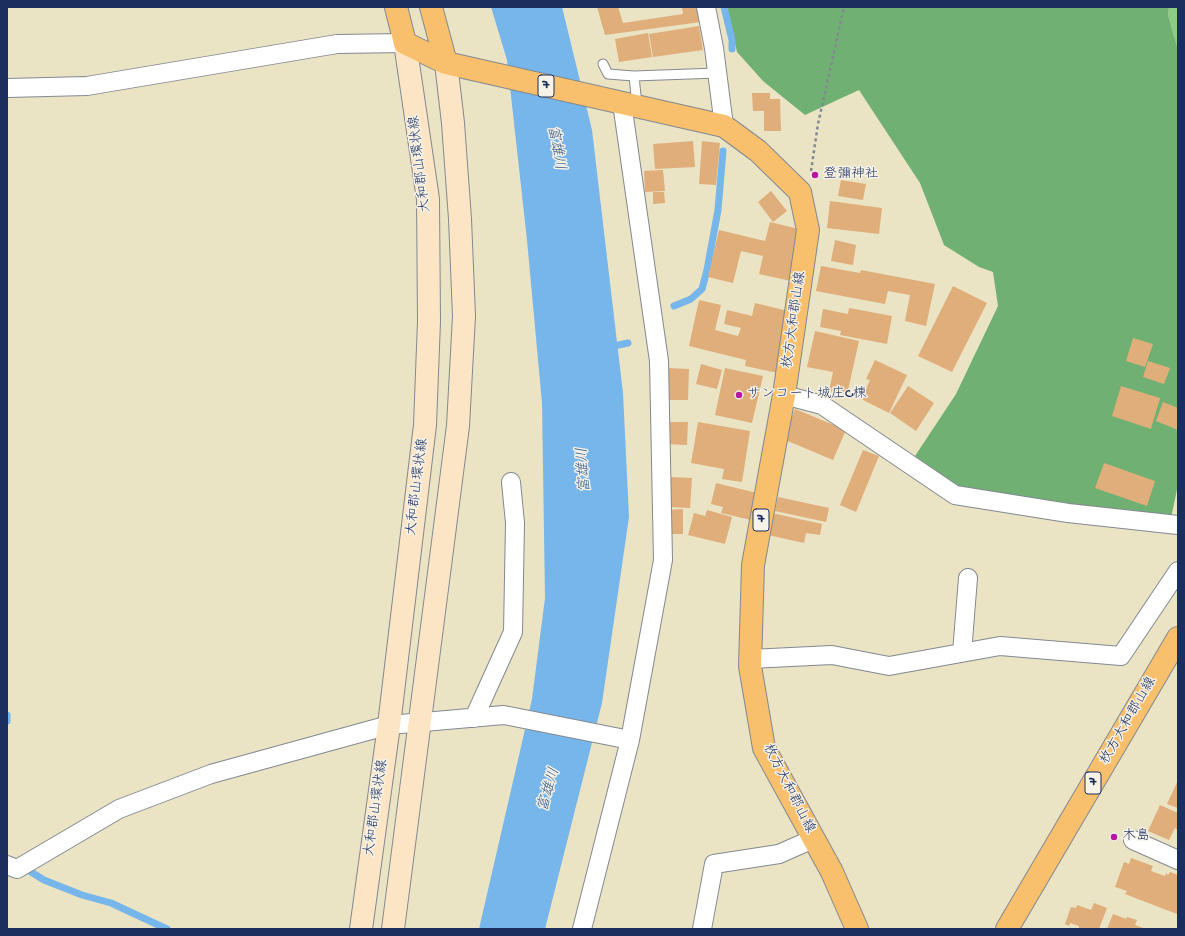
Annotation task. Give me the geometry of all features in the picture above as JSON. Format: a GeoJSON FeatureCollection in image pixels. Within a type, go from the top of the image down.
{"type":"FeatureCollection","features":[{"type":"Feature","properties":{"kind":"main road"},"geometry":{"type":"LineString","coordinates":[[396,7],[405,43]]}},
{"type":"Feature","properties":{"kind":"main road"},"geometry":{"type":"LineString","coordinates":[[393,929],[458,426],[464,316],[460,219],[453,123],[446,63],[431,7]]}},
{"type":"Feature","properties":{"kind":"main road","name":"枚方大和郡山線"},"geometry":{"type":"LineString","coordinates":[[405,43],[446,63],[724,126],[758,151],[800,192],[808,230],[784,395],[752,565],[750,666],[764,748],[832,872],[857,929]]}},
{"type":"Feature","properties":{"kind":"main road","name":"大和郡山環状線"},"geometry":{"type":"LineString","coordinates":[[361,929],[389,725],[425,425],[429,321],[428,199],[405,43]]}},
{"type":"Feature","properties":{"kind":"main road","name":"枚方大和郡山線"},"geometry":{"type":"LineString","coordinates":[[1007,929],[1178,638]]}},
{"type":"Feature","properties":{"kind":"street"},"geometry":{"type":"LineString","coordinates":[[706,7],[714,48],[724,126]]}},
{"type":"Feature","properties":{"kind":"street"},"geometry":{"type":"LineString","coordinates":[[7,88],[87,86],[337,44],[405,43]]}},
{"type":"Feature","properties":{"kind":"street"},"geometry":{"type":"LineString","coordinates":[[582,929],[630,740],[663,560],[659,361],[629,105]]}},
{"type":"Feature","properties":{"kind":"street"},"geometry":{"type":"LineString","coordinates":[[784,395],[822,405],[955,495],[1068,513],[1178,525]]}},
{"type":"Feature","properties":{"kind":"street"},"geometry":{"type":"LineString","coordinates":[[474,718],[513,632],[515,522],[511,482]]}},
{"type":"Feature","properties":{"kind":"street"},"geometry":{"type":"LineString","coordinates":[[750,658],[832,655],[889,666],[1000,646],[1121,656],[1178,571]]}},
{"type":"Feature","properties":{"kind":"street"},"geometry":{"type":"LineString","coordinates":[[962,653],[968,578]]}},
{"type":"Feature","properties":{"kind":"street"},"geometry":{"type":"LineString","coordinates":[[17,866],[119,809],[211,774],[389,725],[504,715],[630,740]]}},
{"type":"Feature","properties":{"kind":"street"},"geometry":{"type":"LineString","coordinates":[[702,929],[714,864],[779,854],[813,838]]}},
{"type":"Feature","properties":{"kind":"street"},"geometry":{"type":"LineString","coordinates":[[1133,840],[1178,860]]}},
{"type":"Feature","properties":{"kind":"lane"},"geometry":{"type":"LineString","coordinates":[[603,64],[608,74],[634,76],[717,73]]}},
{"type":"Feature","properties":{"kind":"lane"},"geometry":{"type":"LineString","coordinates":[[629,105],[634,76]]}},
{"type":"Feature","properties":{"kind":"path"},"geometry":{"type":"LineString","coordinates":[[811,168],[818,124],[844,7]]}},
{"type":"Feature","properties":{"kind":"green space"},"geometry":{"type":"Polygon","coordinates":[[[727,7],[1169,7],[1168,15],[1178,50],[1178,485],[1171,518],[974,495],[927,471],[915,456],[956,394],[998,306],[993,272],[979,267],[944,245],[920,183],[859,90],[805,115],[763,81],[737,52],[727,7]]]}},
{"type":"Feature","properties":{"kind":"green space"},"geometry":{"type":"Polygon","coordinates":[[[1169,7],[1178,7],[1178,50],[1168,15],[1169,7]]]}},
{"type":"Feature","properties":{"kind":"water","name":"富雄川"},"geometry":{"type":"Polygon","coordinates":[[[491,7],[562,7],[592,130],[623,393],[629,517],[602,703],[545,929],[479,929],[532,699],[545,598],[542,403],[527,240],[507,60],[491,7]]]}},
{"type":"Feature","properties":{"kind":"building"},"geometry":{"type":"Polygon","coordinates":[[[597,7],[618,7],[623,23],[683,14],[682,7],[698,7],[701,22],[605,35],[597,7]]]}},
{"type":"Feature","properties":{"kind":"building"},"geometry":{"type":"Polygon","coordinates":[[[699,26],[703,50],[653,57],[649,34],[699,26]]]}},
{"type":"Feature","properties":{"kind":"building"},"geometry":{"type":"Polygon","coordinates":[[[648,33],[652,57],[619,62],[615,39],[648,33]]]}},
{"type":"Feature","properties":{"kind":"building"},"geometry":{"type":"Polygon","coordinates":[[[752,93],[770,93],[770,99],[780,99],[781,131],[764,131],[764,111],[753,111],[752,93]]]}},
{"type":"Feature","properties":{"kind":"building"},"geometry":{"type":"Polygon","coordinates":[[[693,141],[695,167],[655,169],[653,144],[693,141]]]}},
{"type":"Feature","properties":{"kind":"building"},"geometry":{"type":"Polygon","coordinates":[[[702,141],[720,143],[716,185],[699,184],[702,141]]]}},
{"type":"Feature","properties":{"kind":"building"},"geometry":{"type":"Polygon","coordinates":[[[663,170],[665,191],[645,192],[644,171],[663,170]]]}},
{"type":"Feature","properties":{"kind":"building"},"geometry":{"type":"Polygon","coordinates":[[[841,180],[866,184],[863,200],[838,196],[841,180]]]}},
{"type":"Feature","properties":{"kind":"building"},"geometry":{"type":"Polygon","coordinates":[[[771,191],[787,211],[773,222],[758,202],[771,191]]]}},
{"type":"Feature","properties":{"kind":"building"},"geometry":{"type":"Polygon","coordinates":[[[653,192],[664,192],[665,203],[653,204],[653,192]]]}},
{"type":"Feature","properties":{"kind":"building"},"geometry":{"type":"Polygon","coordinates":[[[830,201],[882,208],[879,234],[827,228],[830,201]]]}},
{"type":"Feature","properties":{"kind":"building"},"geometry":{"type":"Polygon","coordinates":[[[770,222],[803,230],[791,281],[759,274],[763,256],[741,251],[733,283],[708,277],[719,230],[765,241],[770,222]]]}},
{"type":"Feature","properties":{"kind":"building"},"geometry":{"type":"Polygon","coordinates":[[[835,240],[856,245],[853,265],[831,261],[835,240]]]}},
{"type":"Feature","properties":{"kind":"building"},"geometry":{"type":"Polygon","coordinates":[[[821,266],[860,273],[861,270],[935,284],[926,326],[905,321],[910,295],[888,291],[885,304],[816,291],[821,266]]]}},
{"type":"Feature","properties":{"kind":"building"},"geometry":{"type":"Polygon","coordinates":[[[953,286],[987,303],[952,372],[918,356],[953,286]]]}},
{"type":"Feature","properties":{"kind":"building"},"geometry":{"type":"Polygon","coordinates":[[[699,300],[721,305],[715,330],[738,336],[741,328],[724,324],[727,310],[752,316],[755,303],[792,312],[778,373],[745,366],[746,360],[689,346],[699,300]]]}},
{"type":"Feature","properties":{"kind":"building"},"geometry":{"type":"Polygon","coordinates":[[[849,308],[892,316],[887,344],[840,335],[841,331],[820,327],[823,309],[848,314],[849,308]]]}},
{"type":"Feature","properties":{"kind":"building"},"geometry":{"type":"Polygon","coordinates":[[[815,331],[859,341],[847,395],[829,391],[833,372],[807,367],[815,331]]]}},
{"type":"Feature","properties":{"kind":"building"},"geometry":{"type":"Polygon","coordinates":[[[1133,338],[1153,344],[1145,367],[1126,361],[1133,338]]]}},
{"type":"Feature","properties":{"kind":"building"},"geometry":{"type":"Polygon","coordinates":[[[875,360],[907,375],[889,413],[861,399],[870,380],[866,379],[875,360]]]}},
{"type":"Feature","properties":{"kind":"building"},"geometry":{"type":"Polygon","coordinates":[[[1148,361],[1170,368],[1164,384],[1143,377],[1148,361]]]}},
{"type":"Feature","properties":{"kind":"building"},"geometry":{"type":"Polygon","coordinates":[[[701,364],[722,370],[717,389],[696,384],[701,364]]]}},
{"type":"Feature","properties":{"kind":"building"},"geometry":{"type":"Polygon","coordinates":[[[667,368],[689,369],[688,400],[666,400],[667,368]]]}},
{"type":"Feature","properties":{"kind":"building","name":"サンコート城庄C棟"},"geometry":{"type":"Polygon","coordinates":[[[725,368],[763,376],[752,423],[715,415],[725,368]]]}},
{"type":"Feature","properties":{"kind":"building"},"geometry":{"type":"Polygon","coordinates":[[[908,386],[934,403],[916,431],[890,413],[908,386]]]}},
{"type":"Feature","properties":{"kind":"building"},"geometry":{"type":"Polygon","coordinates":[[[1121,386],[1160,398],[1151,429],[1112,416],[1121,386]]]}},
{"type":"Feature","properties":{"kind":"building"},"geometry":{"type":"Polygon","coordinates":[[[1163,402],[1178,408],[1178,430],[1156,421],[1163,402]]]}},
{"type":"Feature","properties":{"kind":"building"},"geometry":{"type":"Polygon","coordinates":[[[795,409],[846,430],[833,460],[783,439],[795,409]]]}},
{"type":"Feature","properties":{"kind":"building"},"geometry":{"type":"Polygon","coordinates":[[[666,422],[688,422],[687,445],[665,444],[666,422]]]}},
{"type":"Feature","properties":{"kind":"building"},"geometry":{"type":"Polygon","coordinates":[[[698,422],[750,431],[742,482],[722,479],[724,469],[691,463],[698,422]]]}},
{"type":"Feature","properties":{"kind":"building"},"geometry":{"type":"Polygon","coordinates":[[[863,450],[879,456],[856,512],[840,505],[863,450]]]}},
{"type":"Feature","properties":{"kind":"building"},"geometry":{"type":"Polygon","coordinates":[[[1104,463],[1155,481],[1147,506],[1095,488],[1104,463]]]}},
{"type":"Feature","properties":{"kind":"building"},"geometry":{"type":"Polygon","coordinates":[[[671,477],[692,478],[690,508],[669,507],[671,477]]]}},
{"type":"Feature","properties":{"kind":"building"},"geometry":{"type":"Polygon","coordinates":[[[716,483],[757,493],[751,520],[721,513],[723,507],[711,504],[716,483]]]}},
{"type":"Feature","properties":{"kind":"building"},"geometry":{"type":"Polygon","coordinates":[[[778,497],[829,508],[826,522],[775,511],[778,497]]]}},
{"type":"Feature","properties":{"kind":"building"},"geometry":{"type":"Polygon","coordinates":[[[683,509],[683,534],[668,534],[667,510],[683,509]]]}},
{"type":"Feature","properties":{"kind":"building"},"geometry":{"type":"Polygon","coordinates":[[[707,510],[732,517],[725,544],[688,535],[694,513],[705,516],[707,510]]]}},
{"type":"Feature","properties":{"kind":"building"},"geometry":{"type":"Polygon","coordinates":[[[772,513],[822,524],[820,535],[806,533],[804,543],[768,535],[772,513]]]}},
{"type":"Feature","properties":{"kind":"building"},"geometry":{"type":"Polygon","coordinates":[[[1178,780],[1178,808],[1167,804],[1178,780]]]}},
{"type":"Feature","properties":{"kind":"building"},"geometry":{"type":"Polygon","coordinates":[[[1160,805],[1178,813],[1178,830],[1175,828],[1169,840],[1148,831],[1160,805]]]}},
{"type":"Feature","properties":{"kind":"building"},"geometry":{"type":"Polygon","coordinates":[[[1131,858],[1153,866],[1151,871],[1165,876],[1166,873],[1168,875],[1170,872],[1178,875],[1177,914],[1125,894],[1127,891],[1115,887],[1124,862],[1129,864],[1131,858]]]}},
{"type":"Feature","properties":{"kind":"building"},"geometry":{"type":"Polygon","coordinates":[[[1094,903],[1107,908],[1099,929],[1081,929],[1079,926],[1070,923],[1069,926],[1065,924],[1071,907],[1076,908],[1077,905],[1091,910],[1094,903]]]}},
{"type":"Feature","properties":{"kind":"building"},"geometry":{"type":"Polygon","coordinates":[[[1113,914],[1126,919],[1127,917],[1137,920],[1135,925],[1146,929],[1107,929],[1113,914]]]}},
{"type":"Feature","properties":{"kind":"waterway"},"geometry":{"type":"LineString","coordinates":[[724,7],[732,40],[732,49]]}},
{"type":"Feature","properties":{"kind":"waterway"},"geometry":{"type":"LineString","coordinates":[[674,306],[691,299],[702,289],[718,210],[723,151]]}},
{"type":"Feature","properties":{"kind":"waterway"},"geometry":{"type":"LineString","coordinates":[[609,347],[628,343]]}},
{"type":"Feature","properties":{"kind":"waterway"},"geometry":{"type":"LineString","coordinates":[[7,715],[7,721]]}},
{"type":"Feature","properties":{"kind":"waterway"},"geometry":{"type":"LineString","coordinates":[[23,867],[44,880],[82,895],[111,903],[167,929]]}},
{"type":"Feature","properties":{"kind":"place","name":"登彌神社"},"geometry":{"type":"Point","coordinates":[815,175]}},
{"type":"Feature","properties":{"kind":"place","name":"サンコート城庄C棟"},"geometry":{"type":"Point","coordinates":[739,395]}},
{"type":"Feature","properties":{"kind":"place","name":"木島"},"geometry":{"type":"Point","coordinates":[1114,837]}}]}
